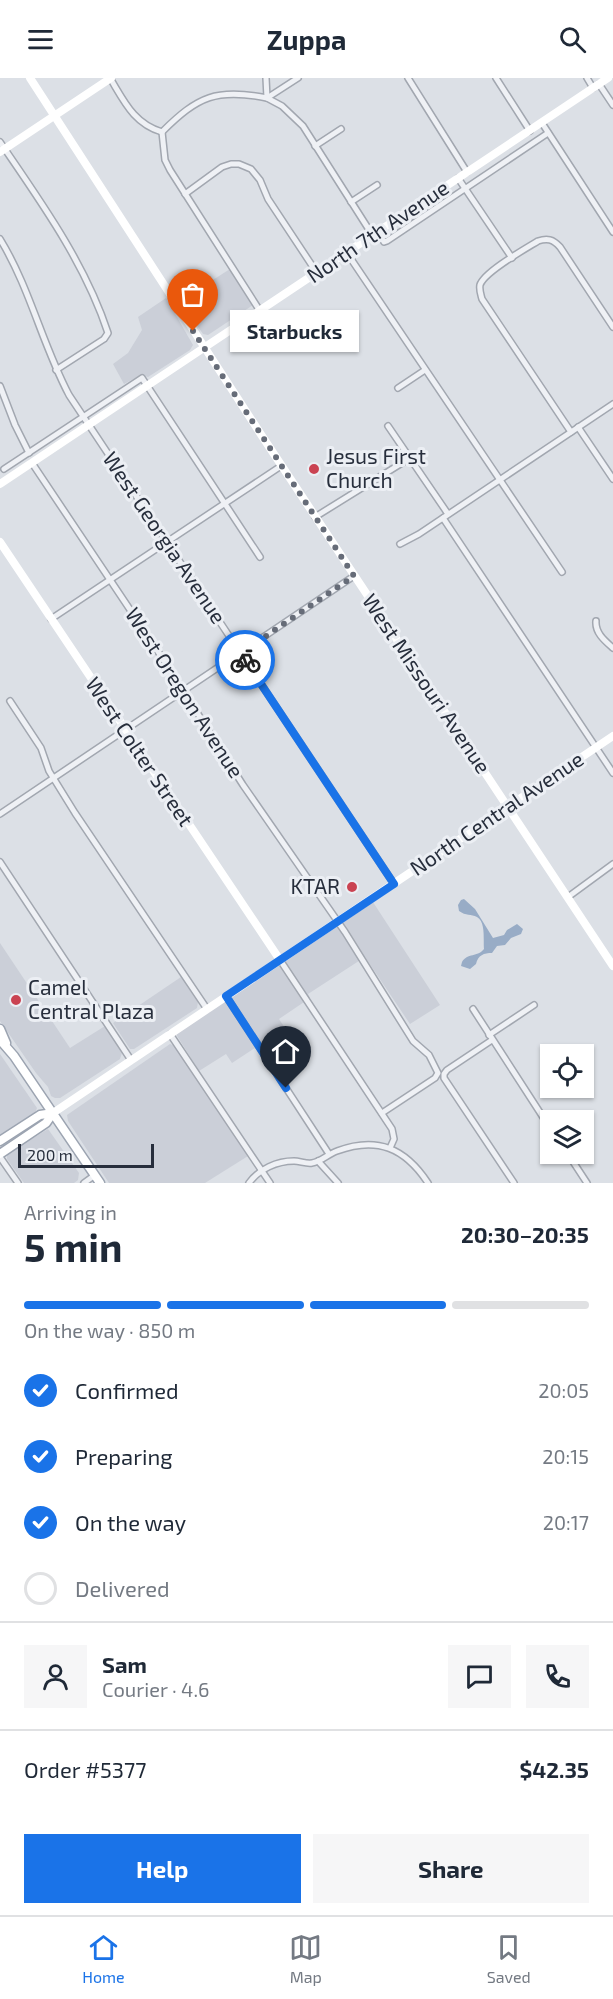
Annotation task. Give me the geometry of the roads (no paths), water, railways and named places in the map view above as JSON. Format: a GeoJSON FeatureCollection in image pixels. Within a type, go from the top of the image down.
{"type":"FeatureCollection","features":[{"type":"Feature","properties":{"kind":"main road","name":"West Missouri Avenue"},"geometry":{"type":"LineString","coordinates":[[30,78],[281,466],[568,897],[610,954],[613,966]]}},
{"type":"Feature","properties":{"kind":"main road"},"geometry":{"type":"LineString","coordinates":[[2,148],[110,78]]}},
{"type":"Feature","properties":{"kind":"main road","name":"North 7th Avenue"},"geometry":{"type":"LineString","coordinates":[[0,484],[608,78]]}},
{"type":"Feature","properties":{"kind":"main road","name":"West Colter Street"},"geometry":{"type":"LineString","coordinates":[[0,542],[280,960]]}},
{"type":"Feature","properties":{"kind":"main road","name":"North Central Avenue"},"geometry":{"type":"LineString","coordinates":[[0,1156],[46,1123],[53,1113],[613,736]]}},
{"type":"Feature","properties":{"kind":"main road"},"geometry":{"type":"LineString","coordinates":[[0,1029],[9,1049],[98,1179]]}},
{"type":"Feature","properties":{"kind":"main road"},"geometry":{"type":"LineString","coordinates":[[0,1040],[9,1049]]}},
{"type":"Feature","properties":{"kind":"main road","name":"North Central Avenue"},"geometry":{"type":"LineString","coordinates":[[0,1141],[40,1115],[53,1113]]}},
{"type":"Feature","properties":{"kind":"street"},"geometry":{"type":"LineString","coordinates":[[110,78],[137,120],[162,132]]}},
{"type":"Feature","properties":{"kind":"street"},"geometry":{"type":"LineString","coordinates":[[266,78],[267,98]]}},
{"type":"Feature","properties":{"kind":"street"},"geometry":{"type":"LineString","coordinates":[[267,98],[298,78]]}},
{"type":"Feature","properties":{"kind":"street"},"geometry":{"type":"LineString","coordinates":[[408,78],[467,172]]}},
{"type":"Feature","properties":{"kind":"street"},"geometry":{"type":"LineString","coordinates":[[496,78],[530,131]]}},
{"type":"Feature","properties":{"kind":"street"},"geometry":{"type":"LineString","coordinates":[[586,78],[613,105]]}},
{"type":"Feature","properties":{"kind":"street"},"geometry":{"type":"LineString","coordinates":[[162,132],[184,111],[216,95],[242,93],[267,98],[282,106],[296,119],[351,202],[375,234],[384,242],[548,133]]}},
{"type":"Feature","properties":{"kind":"street"},"geometry":{"type":"LineString","coordinates":[[542,123],[613,232]]}},
{"type":"Feature","properties":{"kind":"street"},"geometry":{"type":"LineString","coordinates":[[315,146],[341,129]]}},
{"type":"Feature","properties":{"kind":"street"},"geometry":{"type":"LineString","coordinates":[[162,132],[165,160],[260,311]]}},
{"type":"Feature","properties":{"kind":"street"},"geometry":{"type":"LineString","coordinates":[[2,148],[42,202],[69,248],[108,333],[104,339],[56,370]]}},
{"type":"Feature","properties":{"kind":"street"},"geometry":{"type":"LineString","coordinates":[[185,194],[222,167],[231,164],[244,165],[256,174],[268,199],[317,273]]}},
{"type":"Feature","properties":{"kind":"street"},"geometry":{"type":"LineString","coordinates":[[458,178],[512,258]]}},
{"type":"Feature","properties":{"kind":"street"},"geometry":{"type":"LineString","coordinates":[[351,202],[377,185]]}},
{"type":"Feature","properties":{"kind":"street","name":"West Georgia Avenue"},"geometry":{"type":"LineString","coordinates":[[0,239],[26,289],[56,370],[83,416],[394,884]]}},
{"type":"Feature","properties":{"kind":"street"},"geometry":{"type":"LineString","coordinates":[[571,432],[483,299],[480,288],[484,278],[538,241],[553,240],[613,327]]}},
{"type":"Feature","properties":{"kind":"street"},"geometry":{"type":"LineString","coordinates":[[347,253],[562,572]]}},
{"type":"Feature","properties":{"kind":"street"},"geometry":{"type":"LineString","coordinates":[[398,388],[425,370]]}},
{"type":"Feature","properties":{"kind":"street"},"geometry":{"type":"LineString","coordinates":[[4,469],[140,378],[144,379],[147,387],[260,557]]}},
{"type":"Feature","properties":{"kind":"street"},"geometry":{"type":"LineString","coordinates":[[0,386],[28,453]]}},
{"type":"Feature","properties":{"kind":"street"},"geometry":{"type":"LineString","coordinates":[[400,544],[446,516],[613,404]]}},
{"type":"Feature","properties":{"kind":"street"},"geometry":{"type":"LineString","coordinates":[[388,426],[613,773]]}},
{"type":"Feature","properties":{"kind":"street"},"geometry":{"type":"LineString","coordinates":[[578,427],[613,479]]}},
{"type":"Feature","properties":{"kind":"street"},"geometry":{"type":"LineString","coordinates":[[315,517],[410,458]]}},
{"type":"Feature","properties":{"kind":"street","name":"West Oregon Avenue"},"geometry":{"type":"LineString","coordinates":[[32,463],[243,785],[338,922],[416,1045],[429,1055],[514,1183]]}},
{"type":"Feature","properties":{"kind":"street"},"geometry":{"type":"LineString","coordinates":[[51,619],[281,466]]}},
{"type":"Feature","properties":{"kind":"street"},"geometry":{"type":"LineString","coordinates":[[0,814],[354,576]]}},
{"type":"Feature","properties":{"kind":"street"},"geometry":{"type":"LineString","coordinates":[[596,621],[599,634],[613,648]]}},
{"type":"Feature","properties":{"kind":"street"},"geometry":{"type":"LineString","coordinates":[[10,701],[41,748],[54,779],[207,1009]]}},
{"type":"Feature","properties":{"kind":"street"},"geometry":{"type":"LineString","coordinates":[[0,862],[131,1060]]}},
{"type":"Feature","properties":{"kind":"street"},"geometry":{"type":"LineString","coordinates":[[568,897],[613,864]]}},
{"type":"Feature","properties":{"kind":"street"},"geometry":{"type":"LineString","coordinates":[[280,960],[394,1132],[390,1148]]}},
{"type":"Feature","properties":{"kind":"street"},"geometry":{"type":"LineString","coordinates":[[226,996],[329,1154]]}},
{"type":"Feature","properties":{"kind":"street"},"geometry":{"type":"LineString","coordinates":[[382,1113],[435,1078],[534,1005]]}},
{"type":"Feature","properties":{"kind":"street"},"geometry":{"type":"LineString","coordinates":[[473,1009],[540,1113]]}},
{"type":"Feature","properties":{"kind":"street"},"geometry":{"type":"LineString","coordinates":[[170,1034],[270,1183]]}},
{"type":"Feature","properties":{"kind":"street"},"geometry":{"type":"LineString","coordinates":[[249,1183],[262,1170],[279,1163],[294,1161],[310,1163],[329,1154],[362,1144],[390,1148],[408,1158],[428,1183]]}},
{"type":"Feature","properties":{"kind":"street"},"geometry":{"type":"LineString","coordinates":[[0,1156],[18,1183]]}},
{"type":"Feature","properties":{"kind":"street"},"geometry":{"type":"LineString","coordinates":[[318,1161],[338,1183]]}},
{"type":"Feature","properties":{"kind":"street"},"geometry":{"type":"LineString","coordinates":[[575,1164],[587,1183]]}},
{"type":"Feature","properties":{"kind":"street"},"geometry":{"type":"LineString","coordinates":[[84,1183],[98,1179]]}},
{"type":"Feature","properties":{"kind":"water"},"geometry":{"type":"Polygon","coordinates":[[[464,899],[475,909],[493,938],[504,935],[507,930],[517,924],[523,929],[521,934],[511,938],[505,945],[497,946],[492,953],[480,957],[470,969],[461,966],[462,962],[484,949],[484,932],[480,919],[459,911],[458,905],[464,899]]]}},
{"type":"Feature","properties":{"kind":"place","name":"Starbucks"},"geometry":{"type":"Point","coordinates":[193,331]}},
{"type":"Feature","properties":{"kind":"place","name":"Jesus First Church"},"geometry":{"type":"Point","coordinates":[314,469]}},
{"type":"Feature","properties":{"kind":"place","name":"KTAR"},"geometry":{"type":"Point","coordinates":[352,887]}},
{"type":"Feature","properties":{"kind":"place","name":"Camel Central Plaza"},"geometry":{"type":"Point","coordinates":[16,1000]}}]}
